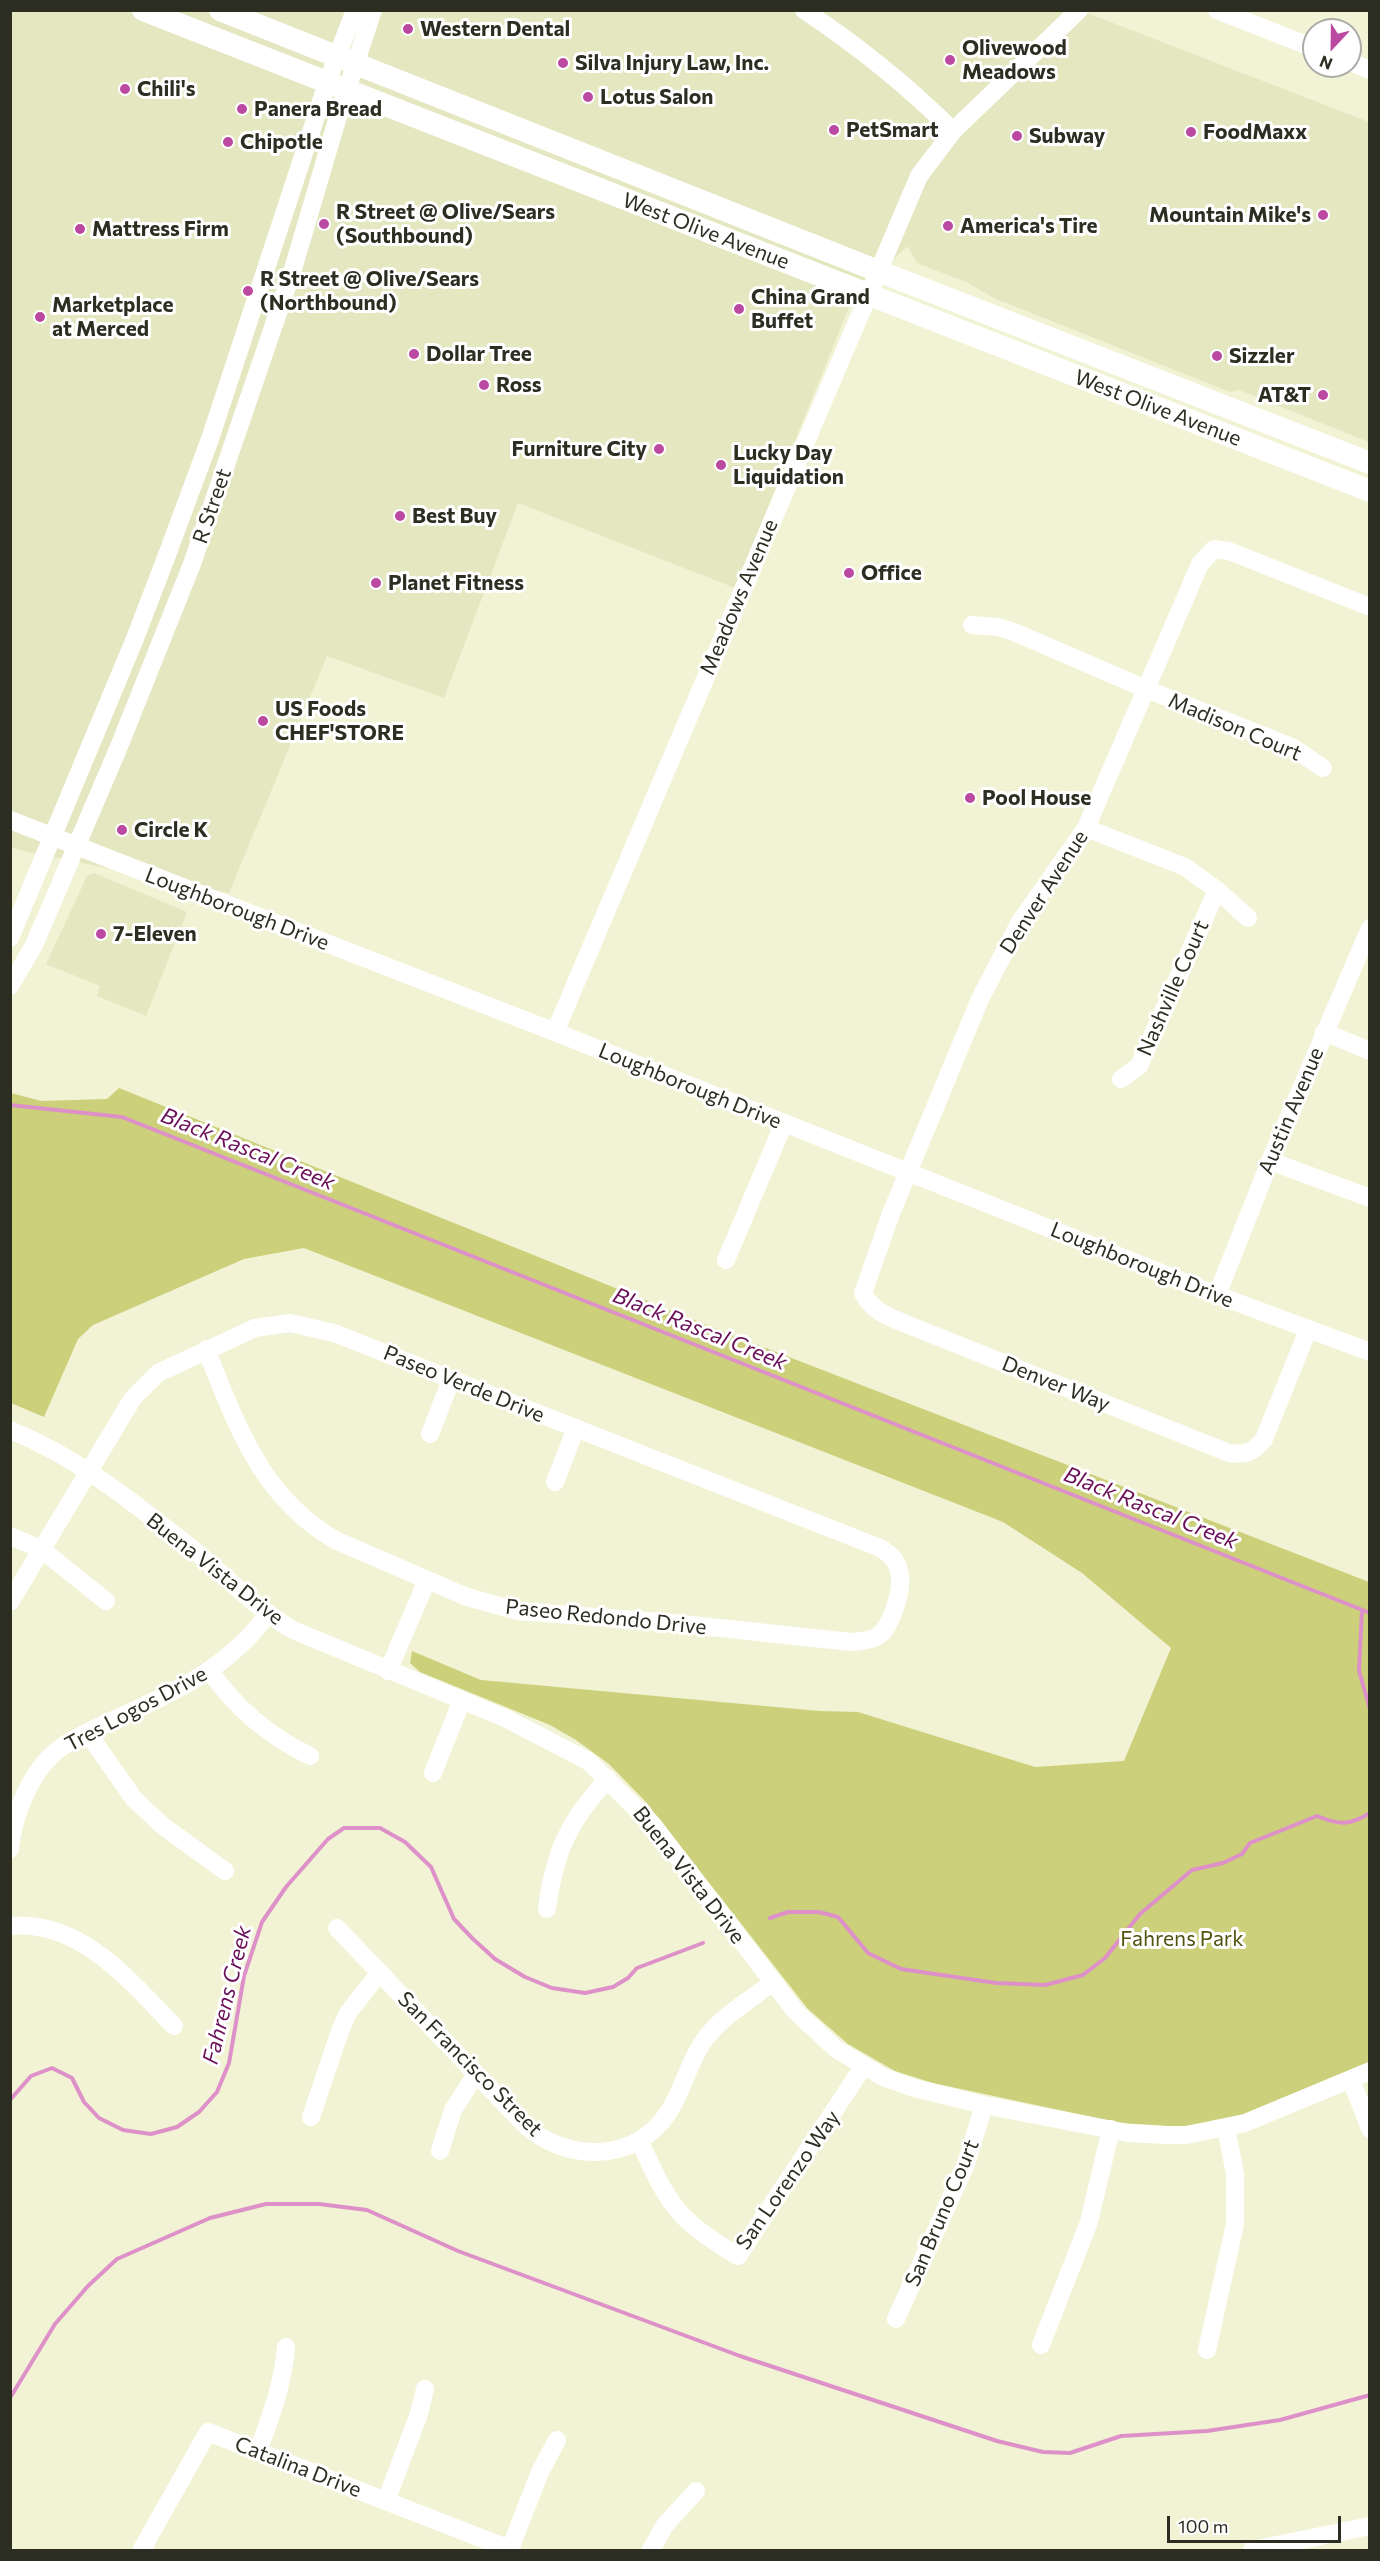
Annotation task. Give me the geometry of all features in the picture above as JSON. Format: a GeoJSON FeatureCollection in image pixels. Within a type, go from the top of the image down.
{"type":"FeatureCollection","features":[{"type":"Feature","properties":{"kind":"main road","name":"West Olive Avenue"},"geometry":{"type":"LineString","coordinates":[[143,10],[1370,491]]}},
{"type":"Feature","properties":{"kind":"main road","name":"West Olive Avenue"},"geometry":{"type":"LineString","coordinates":[[220,10],[1370,463]]}},
{"type":"Feature","properties":{"kind":"street","name":"R Street"},"geometry":{"type":"LineString","coordinates":[[347,61],[355,10]]}},
{"type":"Feature","properties":{"kind":"street","name":"R Street"},"geometry":{"type":"LineString","coordinates":[[10,938],[105,713],[167,555],[210,440],[290,198],[347,61],[373,10]]}},
{"type":"Feature","properties":{"kind":"street"},"geometry":{"type":"LineString","coordinates":[[804,10],[852,43],[901,82],[953,131]]}},
{"type":"Feature","properties":{"kind":"street","name":"Meadows Avenue"},"geometry":{"type":"LineString","coordinates":[[555,1032],[919,176],[953,131],[1079,10]]}},
{"type":"Feature","properties":{"kind":"street"},"geometry":{"type":"LineString","coordinates":[[1217,10],[1302,43]]}},
{"type":"Feature","properties":{"kind":"street","name":"R Street"},"geometry":{"type":"LineString","coordinates":[[10,986],[34,945],[192,564],[293,269],[337,87]]}},
{"type":"Feature","properties":{"kind":"street"},"geometry":{"type":"LineString","coordinates":[[290,198],[293,212],[285,255],[287,263],[293,269]]}},
{"type":"Feature","properties":{"kind":"street"},"geometry":{"type":"LineString","coordinates":[[257,372],[255,355],[279,281],[278,272],[267,264]]}},
{"type":"Feature","properties":{"kind":"street"},"geometry":{"type":"LineString","coordinates":[[192,564],[186,546],[211,466],[213,454],[210,440]]}},
{"type":"Feature","properties":{"kind":"street","name":"Denver Avenue"},"geometry":{"type":"LineString","coordinates":[[909,1173],[963,1037],[989,981],[1020,922],[1086,828],[1200,564],[1214,549],[1229,551],[1370,607]]}},
{"type":"Feature","properties":{"kind":"street"},"geometry":{"type":"LineString","coordinates":[[152,664],[149,643],[173,573],[173,561],[167,555]]}},
{"type":"Feature","properties":{"kind":"street","name":"Madison Court"},"geometry":{"type":"LineString","coordinates":[[972,625],[998,627],[1014,632],[1146,689],[1292,747],[1323,768]]}},
{"type":"Feature","properties":{"kind":"street","name":"Loughborough Drive"},"geometry":{"type":"LineString","coordinates":[[10,820],[555,1032],[1216,1295],[1370,1352]]}},
{"type":"Feature","properties":{"kind":"street"},"geometry":{"type":"LineString","coordinates":[[1086,828],[1185,867],[1217,890],[1248,918]]}},
{"type":"Feature","properties":{"kind":"street","name":"Nashville Court"},"geometry":{"type":"LineString","coordinates":[[1121,1079],[1138,1066],[1217,890]]}},
{"type":"Feature","properties":{"kind":"street","name":"Austin Avenue"},"geometry":{"type":"LineString","coordinates":[[1216,1295],[1324,1032],[1370,928]]}},
{"type":"Feature","properties":{"kind":"street"},"geometry":{"type":"LineString","coordinates":[[1324,1032],[1370,1050]]}},
{"type":"Feature","properties":{"kind":"street"},"geometry":{"type":"LineString","coordinates":[[726,1260],[784,1123]]}},
{"type":"Feature","properties":{"kind":"street"},"geometry":{"type":"LineString","coordinates":[[1270,1161],[1370,1198]]}},
{"type":"Feature","properties":{"kind":"street","name":"Denver Way"},"geometry":{"type":"LineString","coordinates":[[909,1173],[868,1273],[863,1293],[868,1304],[878,1312],[911,1326],[1218,1449],[1247,1455],[1264,1439],[1308,1330]]}},
{"type":"Feature","properties":{"kind":"street","name":"Paseo Verde Drive"},"geometry":{"type":"LineString","coordinates":[[10,1602],[133,1398],[158,1373],[255,1328],[290,1323],[334,1333],[880,1548]]}},
{"type":"Feature","properties":{"kind":"street","name":"Paseo Redondo Drive"},"geometry":{"type":"LineString","coordinates":[[206,1349],[237,1427],[274,1489],[285,1502],[335,1540],[467,1597],[518,1611],[673,1623],[851,1642],[875,1638],[882,1633],[900,1596],[902,1586],[899,1569],[892,1557],[880,1548]]}},
{"type":"Feature","properties":{"kind":"street"},"geometry":{"type":"LineString","coordinates":[[430,1434],[451,1380]]}},
{"type":"Feature","properties":{"kind":"street"},"geometry":{"type":"LineString","coordinates":[[555,1482],[576,1428]]}},
{"type":"Feature","properties":{"kind":"street","name":"Buena Vista Drive"},"geometry":{"type":"LineString","coordinates":[[10,1430],[88,1470],[190,1547],[267,1615],[293,1630],[529,1729],[588,1761],[653,1825],[796,2012],[819,2035],[863,2067],[914,2088],[984,2105],[1111,2129],[1166,2135],[1226,2128],[1271,2113],[1370,2071]]}},
{"type":"Feature","properties":{"kind":"street"},"geometry":{"type":"LineString","coordinates":[[10,1536],[41,1549],[106,1601]]}},
{"type":"Feature","properties":{"kind":"street"},"geometry":{"type":"LineString","coordinates":[[388,1671],[427,1580]]}},
{"type":"Feature","properties":{"kind":"street","name":"Tres Logos Drive"},"geometry":{"type":"LineString","coordinates":[[11,1842],[24,1798],[49,1758],[59,1749],[87,1732],[166,1695],[210,1671],[236,1652],[267,1615]]}},
{"type":"Feature","properties":{"kind":"street"},"geometry":{"type":"LineString","coordinates":[[210,1671],[233,1701],[254,1721],[277,1738],[310,1756]]}},
{"type":"Feature","properties":{"kind":"street"},"geometry":{"type":"LineString","coordinates":[[433,1773],[462,1700]]}},
{"type":"Feature","properties":{"kind":"street"},"geometry":{"type":"LineString","coordinates":[[87,1732],[134,1799],[163,1826],[225,1871]]}},
{"type":"Feature","properties":{"kind":"street"},"geometry":{"type":"LineString","coordinates":[[547,1909],[551,1875],[558,1852],[584,1806],[608,1779]]}},
{"type":"Feature","properties":{"kind":"street"},"geometry":{"type":"LineString","coordinates":[[10,1926],[25,1925],[55,1931],[82,1943],[114,1966],[174,2026]]}},
{"type":"Feature","properties":{"kind":"street","name":"San Francisco Street"},"geometry":{"type":"LineString","coordinates":[[337,1928],[533,2133],[562,2148],[585,2153],[609,2152],[639,2140],[656,2128],[675,2101],[686,2071],[707,2036],[720,2022],[772,1983]]}},
{"type":"Feature","properties":{"kind":"street"},"geometry":{"type":"LineString","coordinates":[[311,2117],[348,2013],[380,1972]]}},
{"type":"Feature","properties":{"kind":"street","name":"San Lorenzo Way"},"geometry":{"type":"LineString","coordinates":[[639,2140],[662,2187],[681,2214],[738,2256],[863,2067]]}},
{"type":"Feature","properties":{"kind":"street"},"geometry":{"type":"LineString","coordinates":[[440,2151],[459,2097],[476,2074]]}},
{"type":"Feature","properties":{"kind":"street"},"geometry":{"type":"LineString","coordinates":[[1351,2079],[1370,2129]]}},
{"type":"Feature","properties":{"kind":"street","name":"San Bruno Court"},"geometry":{"type":"LineString","coordinates":[[896,2319],[966,2164],[984,2105]]}},
{"type":"Feature","properties":{"kind":"street"},"geometry":{"type":"LineString","coordinates":[[1207,2350],[1235,2224],[1235,2174],[1226,2128]]}},
{"type":"Feature","properties":{"kind":"street"},"geometry":{"type":"LineString","coordinates":[[1041,2345],[1089,2222],[1111,2129]]}},
{"type":"Feature","properties":{"kind":"street"},"geometry":{"type":"LineString","coordinates":[[258,2451],[279,2395],[286,2347]]}},
{"type":"Feature","properties":{"kind":"street"},"geometry":{"type":"LineString","coordinates":[[386,2501],[419,2414],[425,2389]]}},
{"type":"Feature","properties":{"kind":"street","name":"Catalina Drive"},"geometry":{"type":"LineString","coordinates":[[143,2550],[208,2432],[511,2550]]}},
{"type":"Feature","properties":{"kind":"street"},"geometry":{"type":"LineString","coordinates":[[511,2550],[540,2472],[557,2440]]}},
{"type":"Feature","properties":{"kind":"street"},"geometry":{"type":"LineString","coordinates":[[651,2550],[665,2525],[696,2491]]}},
{"type":"Feature","properties":{"kind":"street"},"geometry":{"type":"LineString","coordinates":[[1252,2550],[1370,2526]]}},
{"type":"Feature","properties":{"kind":"shaded area"},"geometry":{"type":"Polygon","coordinates":[[[10,11],[1082,11],[1369,122],[1369,442],[1239,390],[1230,392],[996,299],[966,282],[917,263],[907,246],[850,305],[735,588],[518,503],[444,698],[327,656],[229,893],[19,850],[10,847],[10,11]]]}},
{"type":"Feature","properties":{"kind":"shaded area"},"geometry":{"type":"Polygon","coordinates":[[[94,873],[187,912],[146,1016],[97,996],[100,986],[46,964],[87,876],[94,873]]]}},
{"type":"Feature","properties":{"kind":"green space","name":"Fahrens Park"},"geometry":{"type":"Polygon","coordinates":[[[119,1088],[722,1331],[1369,1582],[1369,2062],[1240,2117],[1185,2127],[1120,2123],[933,2083],[895,2071],[848,2044],[808,2009],[645,1801],[609,1764],[576,1740],[550,1725],[420,1672],[410,1663],[412,1651],[481,1680],[819,1711],[858,1712],[1035,1767],[1124,1761],[1171,1648],[1082,1573],[1003,1522],[304,1248],[244,1259],[93,1325],[78,1339],[44,1417],[11,1403],[11,1093],[41,1101],[107,1099],[119,1088]]]}},
{"type":"Feature","properties":{"kind":"waterway","name":"Black Rascal Creek"},"geometry":{"type":"LineString","coordinates":[[10,1105],[122,1117],[1370,1613]]}},
{"type":"Feature","properties":{"kind":"waterway","name":"Fahrens Creek"},"geometry":{"type":"LineString","coordinates":[[1362,1610],[1359,1671],[1370,1709]]}},
{"type":"Feature","properties":{"kind":"waterway","name":"Fahrens Creek"},"geometry":{"type":"LineString","coordinates":[[770,1918],[788,1912],[819,1912],[838,1917],[868,1953],[901,1969],[996,1983],[1045,1985],[1083,1975],[1105,1958],[1140,1914],[1192,1870],[1223,1863],[1242,1854],[1250,1843],[1317,1816],[1344,1823],[1370,1813]]}},
{"type":"Feature","properties":{"kind":"waterway","name":"Fahrens Creek"},"geometry":{"type":"LineString","coordinates":[[10,2100],[31,2076],[52,2068],[72,2078],[84,2102],[99,2118],[123,2130],[151,2134],[177,2127],[199,2112],[217,2092],[229,2063],[244,1976],[262,1922],[286,1887],[328,1839],[344,1828],[380,1828],[405,1842],[431,1867],[454,1919],[472,1938],[495,1959],[525,1977],[552,1988],[585,1993],[613,1987],[628,1978],[637,1968],[703,1943]]}},
{"type":"Feature","properties":{"kind":"waterway"},"geometry":{"type":"LineString","coordinates":[[10,2398],[55,2324],[88,2286],[117,2259],[210,2218],[266,2204],[319,2204],[367,2210],[458,2251],[740,2356],[997,2441],[1043,2452],[1070,2453],[1121,2436],[1207,2431],[1280,2420],[1370,2395]]}},
{"type":"Feature","properties":{"kind":"place","name":"Western Dental"},"geometry":{"type":"Point","coordinates":[408,29]}},
{"type":"Feature","properties":{"kind":"place","name":"Olivewood Meadows"},"geometry":{"type":"Point","coordinates":[950,60]}},
{"type":"Feature","properties":{"kind":"place","name":"Silva Injury Law, Inc."},"geometry":{"type":"Point","coordinates":[563,63]}},
{"type":"Feature","properties":{"kind":"place","name":"Chili's"},"geometry":{"type":"Point","coordinates":[125,89]}},
{"type":"Feature","properties":{"kind":"place","name":"Lotus Salon"},"geometry":{"type":"Point","coordinates":[588,97]}},
{"type":"Feature","properties":{"kind":"place","name":"Panera Bread"},"geometry":{"type":"Point","coordinates":[242,109]}},
{"type":"Feature","properties":{"kind":"place","name":"PetSmart"},"geometry":{"type":"Point","coordinates":[834,130]}},
{"type":"Feature","properties":{"kind":"place","name":"FoodMaxx"},"geometry":{"type":"Point","coordinates":[1191,132]}},
{"type":"Feature","properties":{"kind":"place","name":"Subway"},"geometry":{"type":"Point","coordinates":[1017,136]}},
{"type":"Feature","properties":{"kind":"place","name":"Chipotle"},"geometry":{"type":"Point","coordinates":[228,142]}},
{"type":"Feature","properties":{"kind":"place","name":"Mountain Mike's"},"geometry":{"type":"Point","coordinates":[1323,215]}},
{"type":"Feature","properties":{"kind":"place","name":"R Street @ Olive/Sears (Southbound)"},"geometry":{"type":"Point","coordinates":[324,224]}},
{"type":"Feature","properties":{"kind":"place","name":"America's Tire"},"geometry":{"type":"Point","coordinates":[948,226]}},
{"type":"Feature","properties":{"kind":"place","name":"Mattress Firm"},"geometry":{"type":"Point","coordinates":[80,229]}},
{"type":"Feature","properties":{"kind":"place","name":"R Street @ Olive/Sears (Northbound)"},"geometry":{"type":"Point","coordinates":[248,291]}},
{"type":"Feature","properties":{"kind":"place","name":"China Grand Buffet"},"geometry":{"type":"Point","coordinates":[739,309]}},
{"type":"Feature","properties":{"kind":"place","name":"Marketplace at Merced"},"geometry":{"type":"Point","coordinates":[40,317]}},
{"type":"Feature","properties":{"kind":"place","name":"Dollar Tree"},"geometry":{"type":"Point","coordinates":[414,354]}},
{"type":"Feature","properties":{"kind":"place","name":"Sizzler"},"geometry":{"type":"Point","coordinates":[1217,356]}},
{"type":"Feature","properties":{"kind":"place","name":"Ross"},"geometry":{"type":"Point","coordinates":[484,385]}},
{"type":"Feature","properties":{"kind":"place","name":"AT&T"},"geometry":{"type":"Point","coordinates":[1323,395]}},
{"type":"Feature","properties":{"kind":"place","name":"Furniture City"},"geometry":{"type":"Point","coordinates":[659,449]}},
{"type":"Feature","properties":{"kind":"place","name":"Lucky Day Liquidation"},"geometry":{"type":"Point","coordinates":[721,465]}},
{"type":"Feature","properties":{"kind":"place","name":"Best Buy"},"geometry":{"type":"Point","coordinates":[400,516]}},
{"type":"Feature","properties":{"kind":"place","name":"Office"},"geometry":{"type":"Point","coordinates":[849,573]}},
{"type":"Feature","properties":{"kind":"place","name":"Planet Fitness"},"geometry":{"type":"Point","coordinates":[376,583]}},
{"type":"Feature","properties":{"kind":"place","name":"US Foods CHEF'STORE"},"geometry":{"type":"Point","coordinates":[263,721]}},
{"type":"Feature","properties":{"kind":"place","name":"Pool House"},"geometry":{"type":"Point","coordinates":[970,798]}},
{"type":"Feature","properties":{"kind":"place","name":"Circle K"},"geometry":{"type":"Point","coordinates":[122,830]}},
{"type":"Feature","properties":{"kind":"place","name":"7-Eleven"},"geometry":{"type":"Point","coordinates":[101,934]}}]}
